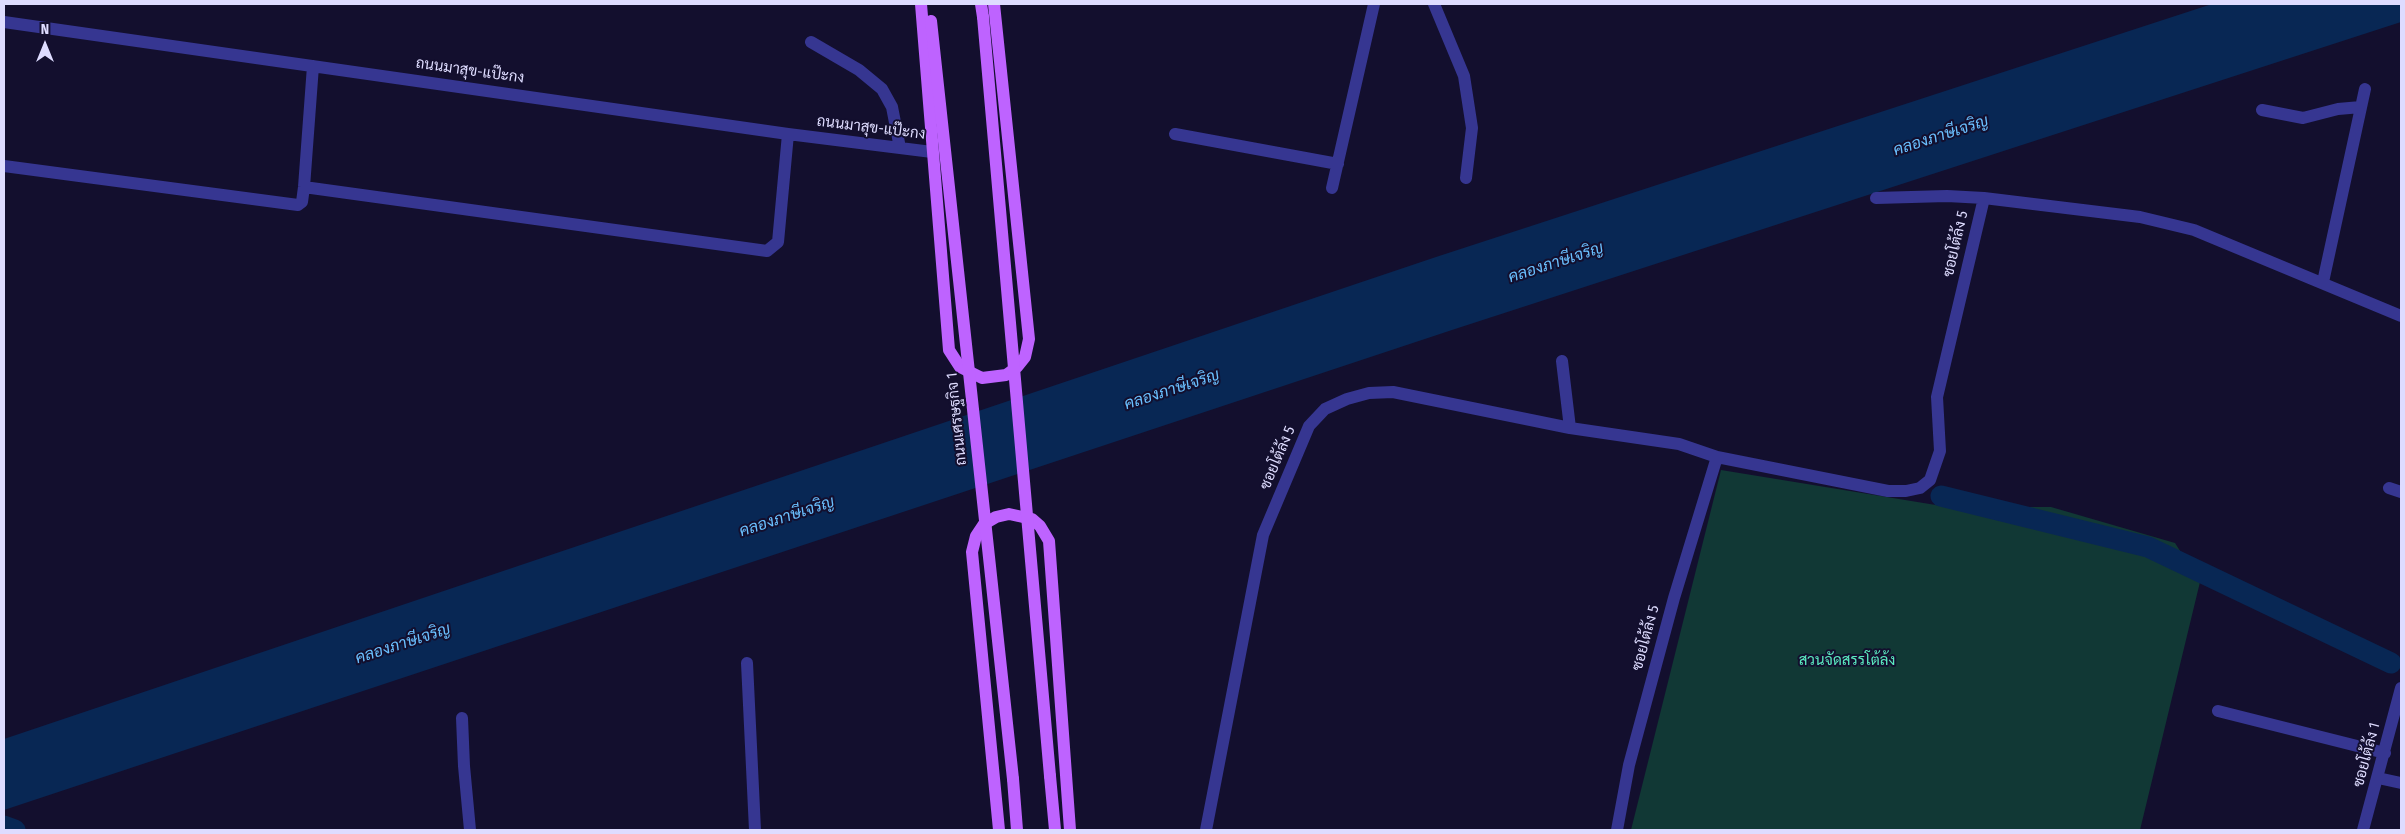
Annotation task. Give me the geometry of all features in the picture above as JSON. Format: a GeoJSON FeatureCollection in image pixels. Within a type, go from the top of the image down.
{"type":"FeatureCollection","features":[{"type":"Feature","properties":{"kind":"main road"},"geometry":{"type":"LineString","coordinates":[[921,4],[949,350],[960,367],[969,374],[982,378],[1006,375],[1017,367],[1025,356],[1029,339],[994,4]]}},
{"type":"Feature","properties":{"kind":"main road","name":"ถนนเศรษฐกิจ 1"},"geometry":{"type":"LineString","coordinates":[[929,4],[1017,830]]}},
{"type":"Feature","properties":{"kind":"main road"},"geometry":{"type":"LineString","coordinates":[[981,4],[1055,830]]}},
{"type":"Feature","properties":{"kind":"main road"},"geometry":{"type":"LineString","coordinates":[[999,830],[972,552],[976,536],[984,524],[996,517],[1010,514],[1032,519],[1040,526],[1049,541],[1070,830]]}},
{"type":"Feature","properties":{"kind":"street"},"geometry":{"type":"LineString","coordinates":[[1332,188],[1374,4]]}},
{"type":"Feature","properties":{"kind":"street"},"geometry":{"type":"LineString","coordinates":[[1434,4],[1464,76],[1472,128],[1466,178]]}},
{"type":"Feature","properties":{"kind":"street","name":"ถนนมาสุข-แป๊ะกง"},"geometry":{"type":"LineString","coordinates":[[4,22],[788,134],[932,152]]}},
{"type":"Feature","properties":{"kind":"street"},"geometry":{"type":"LineString","coordinates":[[811,42],[859,70],[882,89],[892,107],[900,148]]}},
{"type":"Feature","properties":{"kind":"street"},"geometry":{"type":"LineString","coordinates":[[4,166],[296,205],[302,202],[304,187],[314,66]]}},
{"type":"Feature","properties":{"kind":"street"},"geometry":{"type":"LineString","coordinates":[[2323,282],[2365,88]]}},
{"type":"Feature","properties":{"kind":"street"},"geometry":{"type":"LineString","coordinates":[[2262,110],[2303,118],[2338,109],[2361,107]]}},
{"type":"Feature","properties":{"kind":"street"},"geometry":{"type":"LineString","coordinates":[[304,187],[768,251],[778,242],[788,134]]}},
{"type":"Feature","properties":{"kind":"street"},"geometry":{"type":"LineString","coordinates":[[1175,134],[1338,164]]}},
{"type":"Feature","properties":{"kind":"street"},"geometry":{"type":"LineString","coordinates":[[1876,198],[1947,196],[1984,198]]}},
{"type":"Feature","properties":{"kind":"street","name":"ซอยโต้ล้ง 5"},"geometry":{"type":"LineString","coordinates":[[1206,830],[1263,535],[1309,426],[1325,409],[1346,399],[1369,393],[1393,392],[1570,428],[1679,444],[1717,457],[1888,491],[1906,491],[1920,488],[1930,480],[1940,452],[1937,397],[1984,198],[2086,210],[2194,230],[2401,316]]}},
{"type":"Feature","properties":{"kind":"street"},"geometry":{"type":"LineString","coordinates":[[1562,361],[1570,428]]}},
{"type":"Feature","properties":{"kind":"street","name":"ซอยโต้ล้ง 5"},"geometry":{"type":"LineString","coordinates":[[1617,830],[1629,765],[1676,589],[1717,457]]}},
{"type":"Feature","properties":{"kind":"street"},"geometry":{"type":"LineString","coordinates":[[747,663],[755,830]]}},
{"type":"Feature","properties":{"kind":"street","name":"ซอยโต้ล้ง 1"},"geometry":{"type":"LineString","coordinates":[[2363,830],[2401,688]]}},
{"type":"Feature","properties":{"kind":"street"},"geometry":{"type":"LineString","coordinates":[[2218,711],[2385,753]]}},
{"type":"Feature","properties":{"kind":"street"},"geometry":{"type":"LineString","coordinates":[[462,718],[470,830]]}},
{"type":"Feature","properties":{"kind":"street"},"geometry":{"type":"LineString","coordinates":[[2378,778],[2401,782]]}},
{"type":"Feature","properties":{"kind":"green space","name":"สวนจัดสรรโต้ล้ง"},"geometry":{"type":"Polygon","coordinates":[[[1721,470],[1948,507],[2051,507],[2175,543],[2200,582],[2140,830],[1631,830],[1721,470]]]}},
{"type":"Feature","properties":{"kind":"water","name":"คลองภาษีเจริญ"},"geometry":{"type":"Polygon","coordinates":[[[2212,4],[2401,4],[2401,22],[1455,329],[4,810],[4,739],[1436,257],[2212,4]]]}},
{"type":"Feature","properties":{"kind":"waterway"},"geometry":{"type":"LineString","coordinates":[[1941,496],[2148,547],[2391,663]]}},
{"type":"Feature","properties":{"kind":"waterway"},"geometry":{"type":"LineString","coordinates":[[4,826],[15,830]]}}]}
